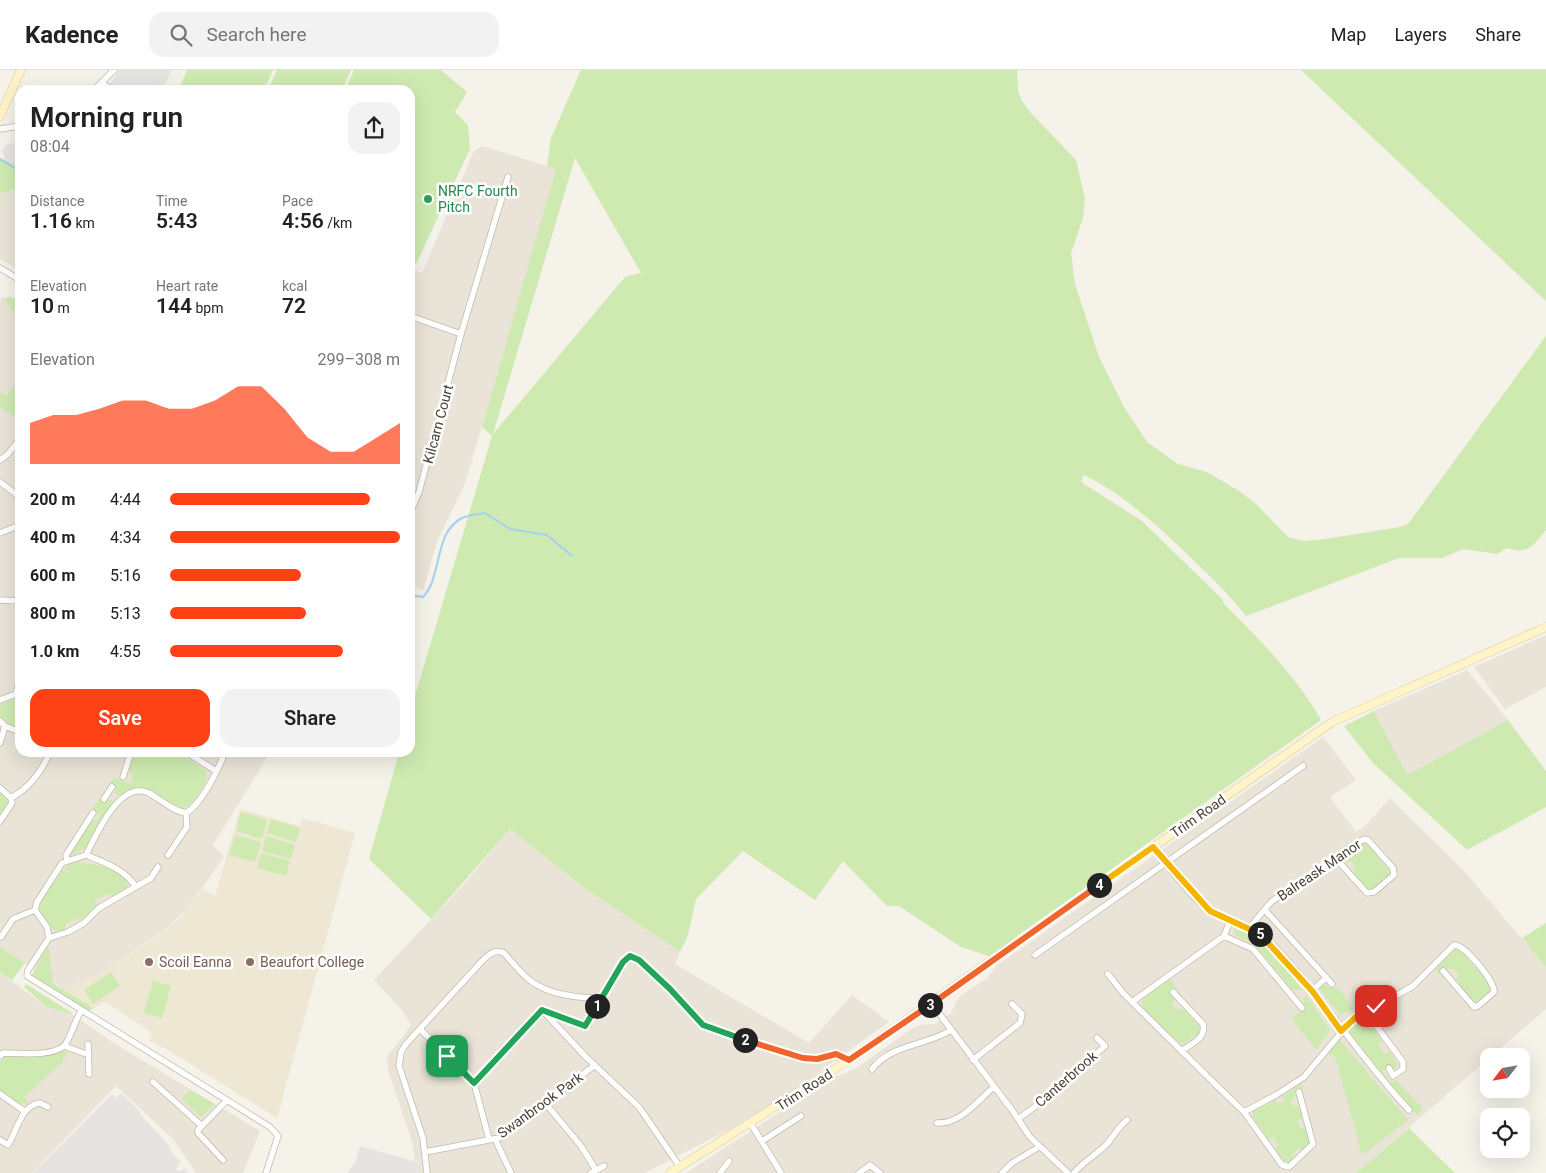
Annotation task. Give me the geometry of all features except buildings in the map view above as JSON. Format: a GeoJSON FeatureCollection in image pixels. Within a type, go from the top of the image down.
{"type":"FeatureCollection","features":[{"type":"Feature","properties":{"kind":"main road"},"geometry":{"type":"LineString","coordinates":[[0,116],[21,70]]}},
{"type":"Feature","properties":{"kind":"main road","name":"Trim Road"},"geometry":{"type":"LineString","coordinates":[[670,1173],[682,1169],[932,1004],[1332,722],[1546,627]]}},
{"type":"Feature","properties":{"kind":"street"},"geometry":{"type":"LineString","coordinates":[[100,85],[114,70]]}},
{"type":"Feature","properties":{"kind":"street"},"geometry":{"type":"LineString","coordinates":[[0,128],[15,126]]}},
{"type":"Feature","properties":{"kind":"street","name":"Kilcarn Court"},"geometry":{"type":"LineString","coordinates":[[415,501],[431,452],[461,334],[508,176]]}},
{"type":"Feature","properties":{"kind":"street"},"geometry":{"type":"LineString","coordinates":[[0,268],[15,277]]}},
{"type":"Feature","properties":{"kind":"street"},"geometry":{"type":"LineString","coordinates":[[415,318],[461,334]]}},
{"type":"Feature","properties":{"kind":"street"},"geometry":{"type":"LineString","coordinates":[[0,460],[15,445]]}},
{"type":"Feature","properties":{"kind":"street"},"geometry":{"type":"LineString","coordinates":[[0,482],[15,493]]}},
{"type":"Feature","properties":{"kind":"street"},"geometry":{"type":"LineString","coordinates":[[0,533],[15,527]]}},
{"type":"Feature","properties":{"kind":"street"},"geometry":{"type":"LineString","coordinates":[[0,600],[15,602]]}},
{"type":"Feature","properties":{"kind":"street"},"geometry":{"type":"LineString","coordinates":[[0,700],[15,696]]}},
{"type":"Feature","properties":{"kind":"street"},"geometry":{"type":"LineString","coordinates":[[0,721],[5,726],[15,730]]}},
{"type":"Feature","properties":{"kind":"street"},"geometry":{"type":"LineString","coordinates":[[0,743],[5,726]]}},
{"type":"Feature","properties":{"kind":"street"},"geometry":{"type":"LineString","coordinates":[[11,798],[27,787],[47,757]]}},
{"type":"Feature","properties":{"kind":"street"},"geometry":{"type":"LineString","coordinates":[[124,777],[129,757]]}},
{"type":"Feature","properties":{"kind":"street"},"geometry":{"type":"LineString","coordinates":[[194,757],[216,771]]}},
{"type":"Feature","properties":{"kind":"street"},"geometry":{"type":"LineString","coordinates":[[186,813],[193,808],[223,757]]}},
{"type":"Feature","properties":{"kind":"street"},"geometry":{"type":"LineString","coordinates":[[1035,955],[1303,766]]}},
{"type":"Feature","properties":{"kind":"street"},"geometry":{"type":"LineString","coordinates":[[104,799],[112,787]]}},
{"type":"Feature","properties":{"kind":"street"},"geometry":{"type":"LineString","coordinates":[[0,788],[11,798],[11,807],[0,821]]}},
{"type":"Feature","properties":{"kind":"street"},"geometry":{"type":"LineString","coordinates":[[86,855],[100,828],[119,801],[135,791],[142,791],[186,813]]}},
{"type":"Feature","properties":{"kind":"street"},"geometry":{"type":"LineString","coordinates":[[108,793],[119,801]]}},
{"type":"Feature","properties":{"kind":"street"},"geometry":{"type":"LineString","coordinates":[[67,861],[66,855],[93,813]]}},
{"type":"Feature","properties":{"kind":"street"},"geometry":{"type":"LineString","coordinates":[[168,855],[187,827],[186,813]]}},
{"type":"Feature","properties":{"kind":"street","name":"Balreask Manor"},"geometry":{"type":"LineString","coordinates":[[1250,927],[1271,902],[1364,839],[1368,840],[1393,868],[1394,875],[1374,892],[1367,893],[1339,862]]}},
{"type":"Feature","properties":{"kind":"street"},"geometry":{"type":"LineString","coordinates":[[1153,847],[1203,905],[1230,921],[1250,927],[1266,938],[1294,969],[1341,1031],[1409,1110]]}},
{"type":"Feature","properties":{"kind":"street"},"geometry":{"type":"LineString","coordinates":[[49,938],[47,927],[35,910],[37,902],[46,886],[62,863],[86,855],[118,869],[127,875],[136,887]]}},
{"type":"Feature","properties":{"kind":"street"},"geometry":{"type":"LineString","coordinates":[[158,867],[151,878],[99,908],[84,923],[68,932],[49,938],[28,970],[27,976],[276,1132],[277,1142],[266,1173]]}},
{"type":"Feature","properties":{"kind":"street"},"geometry":{"type":"LineString","coordinates":[[1,937],[13,919],[35,910]]}},
{"type":"Feature","properties":{"kind":"street"},"geometry":{"type":"LineString","coordinates":[[1265,910],[1332,984]]}},
{"type":"Feature","properties":{"kind":"street"},"geometry":{"type":"LineString","coordinates":[[1132,1002],[1224,936],[1230,921]]}},
{"type":"Feature","properties":{"kind":"street"},"geometry":{"type":"LineString","coordinates":[[1224,936],[1253,950],[1302,1008]]}},
{"type":"Feature","properties":{"kind":"street"},"geometry":{"type":"LineString","coordinates":[[1244,1112],[1287,1089],[1304,1077],[1341,1031],[1366,1012],[1414,986],[1454,945],[1462,947],[1492,980],[1494,992],[1478,1006],[1474,1007],[1443,971]]}},
{"type":"Feature","properties":{"kind":"street"},"geometry":{"type":"LineString","coordinates":[[427,1173],[418,1117],[399,1066],[401,1052],[406,1044],[421,1030],[484,959],[492,952],[498,950],[504,953],[530,981],[542,987],[582,998],[602,998]]}},
{"type":"Feature","properties":{"kind":"street"},"geometry":{"type":"LineString","coordinates":[[542,1010],[585,1026],[623,962],[630,956],[639,960],[703,1025],[710,1029],[803,1058],[817,1059],[836,1054],[849,1060]]}},
{"type":"Feature","properties":{"kind":"street"},"geometry":{"type":"LineString","coordinates":[[1108,974],[1132,1002],[1244,1112],[1282,1164],[1289,1167],[1313,1144],[1299,1092]]}},
{"type":"Feature","properties":{"kind":"street"},"geometry":{"type":"LineString","coordinates":[[1317,986],[1326,978]]}},
{"type":"Feature","properties":{"kind":"street"},"geometry":{"type":"LineString","coordinates":[[1173,992],[1203,1024],[1204,1029],[1202,1036],[1181,1051]]}},
{"type":"Feature","properties":{"kind":"street"},"geometry":{"type":"LineString","coordinates":[[932,1004],[1039,1147],[1068,1173]]}},
{"type":"Feature","properties":{"kind":"street"},"geometry":{"type":"LineString","coordinates":[[973,1060],[1020,1023],[1022,1014],[1012,1004]]}},
{"type":"Feature","properties":{"kind":"street"},"geometry":{"type":"LineString","coordinates":[[542,1010],[639,1107],[682,1169]]}},
{"type":"Feature","properties":{"kind":"street"},"geometry":{"type":"LineString","coordinates":[[474,1083],[542,1010]]}},
{"type":"Feature","properties":{"kind":"street"},"geometry":{"type":"LineString","coordinates":[[64,1046],[81,1011]]}},
{"type":"Feature","properties":{"kind":"street"},"geometry":{"type":"LineString","coordinates":[[1366,1012],[1404,1062],[1403,1069],[1393,1076],[1388,1068]]}},
{"type":"Feature","properties":{"kind":"street"},"geometry":{"type":"LineString","coordinates":[[421,1030],[474,1083],[492,1139],[512,1173]]}},
{"type":"Feature","properties":{"kind":"street"},"geometry":{"type":"LineString","coordinates":[[872,1069],[882,1058],[891,1053],[935,1039],[951,1030]]}},
{"type":"Feature","properties":{"kind":"street","name":"Canterbrook"},"geometry":{"type":"LineString","coordinates":[[1018,1119],[1044,1100],[1105,1046],[1097,1038]]}},
{"type":"Feature","properties":{"kind":"street"},"geometry":{"type":"LineString","coordinates":[[88,1044],[89,1074]]}},
{"type":"Feature","properties":{"kind":"street"},"geometry":{"type":"LineString","coordinates":[[1,1052],[39,1053],[64,1046],[89,1055]]}},
{"type":"Feature","properties":{"kind":"street","name":"Swanbrook Park"},"geometry":{"type":"LineString","coordinates":[[425,1152],[492,1139],[509,1132],[595,1065]]}},
{"type":"Feature","properties":{"kind":"street"},"geometry":{"type":"LineString","coordinates":[[153,1082],[201,1125]]}},
{"type":"Feature","properties":{"kind":"street"},"geometry":{"type":"LineString","coordinates":[[937,1123],[947,1124],[960,1118],[994,1087]]}},
{"type":"Feature","properties":{"kind":"street"},"geometry":{"type":"LineString","coordinates":[[0,1094],[24,1111]]}},
{"type":"Feature","properties":{"kind":"street"},"geometry":{"type":"LineString","coordinates":[[223,1160],[198,1133],[201,1125],[226,1100]]}},
{"type":"Feature","properties":{"kind":"street"},"geometry":{"type":"LineString","coordinates":[[0,1140],[8,1145],[24,1111],[36,1103],[44,1104],[48,1108]]}},
{"type":"Feature","properties":{"kind":"street"},"geometry":{"type":"LineString","coordinates":[[546,1104],[582,1146],[594,1172],[604,1166]]}},
{"type":"Feature","properties":{"kind":"street"},"geometry":{"type":"LineString","coordinates":[[762,1141],[801,1116]]}},
{"type":"Feature","properties":{"kind":"street"},"geometry":{"type":"LineString","coordinates":[[1074,1173],[1086,1160],[1106,1145],[1118,1128],[1127,1120]]}},
{"type":"Feature","properties":{"kind":"street"},"geometry":{"type":"LineString","coordinates":[[751,1124],[781,1173]]}},
{"type":"Feature","properties":{"kind":"street"},"geometry":{"type":"LineString","coordinates":[[1002,1173],[1012,1163],[1039,1147]]}},
{"type":"Feature","properties":{"kind":"street"},"geometry":{"type":"LineString","coordinates":[[720,1173],[729,1161]]}},
{"type":"Feature","properties":{"kind":"street"},"geometry":{"type":"LineString","coordinates":[[859,1173],[870,1165],[880,1173]]}},
{"type":"Feature","properties":{"kind":"shaded area"},"geometry":{"type":"Polygon","coordinates":[[[119,70],[172,70],[164,85],[110,85],[119,70]]]}},
{"type":"Feature","properties":{"kind":"shaded area"},"geometry":{"type":"Polygon","coordinates":[[[15,142],[15,164],[5,160],[2,150],[5,146],[15,142]]]}},
{"type":"Feature","properties":{"kind":"shaded area"},"geometry":{"type":"Polygon","coordinates":[[[482,146],[557,169],[465,484],[438,539],[423,591],[415,587],[415,270],[422,273],[474,151],[482,146]]]}},
{"type":"Feature","properties":{"kind":"shaded area"},"geometry":{"type":"Polygon","coordinates":[[[15,189],[15,268],[0,259],[0,194],[15,189]]]}},
{"type":"Feature","properties":{"kind":"shaded area"},"geometry":{"type":"Polygon","coordinates":[[[4,297],[15,315],[15,385],[6,396],[0,391],[0,299],[4,297]]]}},
{"type":"Feature","properties":{"kind":"shaded area"},"geometry":{"type":"Polygon","coordinates":[[[0,408],[15,417],[15,757],[268,757],[213,845],[224,857],[187,909],[167,928],[100,974],[64,989],[0,947],[0,408]]]}},
{"type":"Feature","properties":{"kind":"shaded area"},"geometry":{"type":"Polygon","coordinates":[[[1546,635],[1546,687],[1505,709],[1474,667],[1546,635]]]}},
{"type":"Feature","properties":{"kind":"shaded area"},"geometry":{"type":"Polygon","coordinates":[[[1467,670],[1508,720],[1407,775],[1374,711],[1467,670]]]}},
{"type":"Feature","properties":{"kind":"shaded area"},"geometry":{"type":"Polygon","coordinates":[[[1323,737],[1356,780],[1330,797],[1356,832],[1365,826],[1390,798],[1466,873],[1546,967],[1546,1009],[1501,1048],[1480,1048],[1480,1066],[1356,1173],[686,1173],[837,1075],[839,1076],[858,1067],[911,1029],[920,1025],[935,1024],[951,1013],[959,997],[987,978],[996,966],[1323,737]]]}},
{"type":"Feature","properties":{"kind":"shaded area","name":"Beaufort College"},"geometry":{"type":"Polygon","coordinates":[[[240,809],[300,826],[302,818],[355,833],[277,1118],[168,1050],[150,1041],[152,1033],[109,1004],[103,1002],[95,1008],[64,989],[100,974],[153,939],[179,919],[203,889],[215,896],[240,809]]]}},
{"type":"Feature","properties":{"kind":"shaded area"},"geometry":{"type":"Polygon","coordinates":[[[510,829],[583,887],[680,952],[675,964],[809,1043],[852,995],[889,1022],[801,1085],[730,1129],[645,1173],[416,1173],[419,1162],[415,1161],[412,1141],[388,1070],[387,1057],[411,1025],[403,1011],[374,980],[465,883],[510,829]]]}},
{"type":"Feature","properties":{"kind":"shaded area"},"geometry":{"type":"Polygon","coordinates":[[[0,972],[47,1007],[72,1014],[115,1044],[260,1131],[243,1173],[196,1173],[174,1140],[116,1086],[32,1173],[0,1173],[0,972]]]}},
{"type":"Feature","properties":{"kind":"shaded area"},"geometry":{"type":"Polygon","coordinates":[[[121,1093],[141,1112],[140,1114],[170,1146],[169,1149],[181,1162],[175,1170],[181,1171],[185,1168],[188,1173],[33,1173],[112,1094],[116,1098],[121,1093]]]}},
{"type":"Feature","properties":{"kind":"shaded area"},"geometry":{"type":"Polygon","coordinates":[[[360,1146],[420,1163],[417,1173],[347,1173],[355,1163],[360,1146]]]}},
{"type":"Feature","properties":{"kind":"green space"},"geometry":{"type":"Polygon","coordinates":[[[187,70],[273,70],[266,85],[181,85],[187,70]]]}},
{"type":"Feature","properties":{"kind":"green space"},"geometry":{"type":"Polygon","coordinates":[[[277,70],[351,70],[344,85],[270,85],[277,70]]]}},
{"type":"Feature","properties":{"kind":"green space"},"geometry":{"type":"Polygon","coordinates":[[[354,70],[441,70],[467,92],[455,112],[468,125],[470,149],[416,264],[415,85],[347,85],[354,70]]]}},
{"type":"Feature","properties":{"kind":"green space"},"geometry":{"type":"Polygon","coordinates":[[[581,70],[1017,70],[1018,91],[1022,101],[1076,160],[1085,198],[1083,218],[1071,253],[1075,284],[1099,357],[1124,407],[1147,442],[1178,464],[1207,472],[1239,491],[1255,503],[1288,537],[1304,541],[1400,527],[1408,524],[1546,336],[1546,530],[1530,548],[1525,550],[1507,548],[1497,554],[1463,549],[1442,558],[1399,558],[1246,616],[1212,578],[1153,523],[1113,492],[1084,475],[1081,482],[1142,521],[1222,599],[1224,604],[1289,673],[1321,720],[989,956],[961,947],[899,906],[887,906],[843,861],[815,900],[743,851],[696,899],[688,935],[680,952],[583,887],[510,829],[431,919],[369,859],[398,757],[415,757],[415,696],[492,436],[482,427],[556,169],[547,166],[551,138],[581,70]],[[575,158],[493,434],[625,277],[641,273],[575,158]]]}},
{"type":"Feature","properties":{"kind":"green space"},"geometry":{"type":"Polygon","coordinates":[[[1301,70],[1546,70],[1546,301],[1301,70]]]}},
{"type":"Feature","properties":{"kind":"green space"},"geometry":{"type":"Polygon","coordinates":[[[0,158],[15,164],[15,189],[0,194],[0,158]]]}},
{"type":"Feature","properties":{"kind":"green space"},"geometry":{"type":"Polygon","coordinates":[[[9,297],[15,298],[15,315],[5,299],[9,297]]]}},
{"type":"Feature","properties":{"kind":"green space"},"geometry":{"type":"Polygon","coordinates":[[[15,385],[15,417],[0,408],[0,391],[6,396],[15,385]]]}},
{"type":"Feature","properties":{"kind":"green space"},"geometry":{"type":"Polygon","coordinates":[[[10,700],[15,700],[15,726],[10,725],[0,716],[0,706],[10,700]]]}},
{"type":"Feature","properties":{"kind":"green space"},"geometry":{"type":"Polygon","coordinates":[[[1374,711],[1407,775],[1508,720],[1546,771],[1546,807],[1467,850],[1373,763],[1344,726],[1374,711]]]}},
{"type":"Feature","properties":{"kind":"green space"},"geometry":{"type":"Polygon","coordinates":[[[132,757],[184,757],[205,770],[207,778],[194,801],[181,808],[143,788],[135,788],[118,796],[115,793],[116,787],[109,784],[113,778],[131,783],[133,778],[129,769],[132,757]]]}},
{"type":"Feature","properties":{"kind":"green space"},"geometry":{"type":"Polygon","coordinates":[[[0,792],[9,799],[9,804],[0,817],[0,792]]]}},
{"type":"Feature","properties":{"kind":"green space"},"geometry":{"type":"Polygon","coordinates":[[[99,799],[105,802],[111,799],[114,802],[86,848],[71,856],[70,853],[92,821],[97,820],[101,815],[92,809],[99,799]]]}},
{"type":"Feature","properties":{"kind":"green space"},"geometry":{"type":"Polygon","coordinates":[[[241,812],[267,820],[262,839],[236,831],[241,812]]]}},
{"type":"Feature","properties":{"kind":"green space"},"geometry":{"type":"Polygon","coordinates":[[[271,819],[300,828],[296,842],[267,833],[271,819]]]}},
{"type":"Feature","properties":{"kind":"green space"},"geometry":{"type":"Polygon","coordinates":[[[235,835],[261,842],[255,862],[229,855],[235,835]]]}},
{"type":"Feature","properties":{"kind":"green space"},"geometry":{"type":"Polygon","coordinates":[[[266,836],[295,845],[291,859],[262,851],[266,836]]]}},
{"type":"Feature","properties":{"kind":"green space"},"geometry":{"type":"Polygon","coordinates":[[[1362,843],[1367,844],[1390,871],[1390,875],[1374,889],[1368,889],[1353,873],[1355,866],[1351,861],[1344,862],[1340,858],[1362,843]]]}},
{"type":"Feature","properties":{"kind":"green space"},"geometry":{"type":"Polygon","coordinates":[[[261,853],[290,861],[286,876],[257,868],[261,853]]]}},
{"type":"Feature","properties":{"kind":"green space"},"geometry":{"type":"Polygon","coordinates":[[[73,862],[105,866],[126,879],[127,888],[113,897],[110,893],[95,900],[97,905],[80,921],[77,918],[66,924],[65,930],[56,931],[42,916],[40,905],[52,883],[73,862]]]}},
{"type":"Feature","properties":{"kind":"green space"},"geometry":{"type":"Polygon","coordinates":[[[1546,923],[1546,967],[1522,938],[1546,923]]]}},
{"type":"Feature","properties":{"kind":"green space"},"geometry":{"type":"Polygon","coordinates":[[[1234,929],[1254,937],[1264,945],[1302,990],[1293,990],[1253,943],[1235,935],[1234,929]]]}},
{"type":"Feature","properties":{"kind":"green space"},"geometry":{"type":"Polygon","coordinates":[[[48,945],[53,983],[94,1008],[89,1011],[32,975],[48,945]]]}},
{"type":"Feature","properties":{"kind":"green space"},"geometry":{"type":"Polygon","coordinates":[[[0,947],[25,963],[12,980],[0,972],[0,947]]]}},
{"type":"Feature","properties":{"kind":"green space"},"geometry":{"type":"Polygon","coordinates":[[[1455,949],[1459,949],[1490,984],[1490,991],[1476,1002],[1470,999],[1461,989],[1456,979],[1459,975],[1454,969],[1445,969],[1439,975],[1435,970],[1455,949]]]}},
{"type":"Feature","properties":{"kind":"green space"},"geometry":{"type":"Polygon","coordinates":[[[111,972],[120,986],[93,1004],[84,990],[111,972]]]}},
{"type":"Feature","properties":{"kind":"green space"},"geometry":{"type":"Polygon","coordinates":[[[1169,979],[1177,987],[1171,994],[1174,998],[1173,1006],[1177,1010],[1184,1009],[1201,1029],[1200,1033],[1184,1043],[1178,1042],[1142,1007],[1143,998],[1169,979]]]}},
{"type":"Feature","properties":{"kind":"green space"},"geometry":{"type":"Polygon","coordinates":[[[153,981],[171,986],[162,1018],[144,1013],[153,981]]]}},
{"type":"Feature","properties":{"kind":"green space"},"geometry":{"type":"Polygon","coordinates":[[[26,984],[72,1014],[47,1007],[24,987],[26,984]]]}},
{"type":"Feature","properties":{"kind":"green space"},"geometry":{"type":"Polygon","coordinates":[[[1324,985],[1339,989],[1354,1009],[1340,1015],[1319,988],[1324,985]]]}},
{"type":"Feature","properties":{"kind":"green space"},"geometry":{"type":"Polygon","coordinates":[[[1306,995],[1330,1030],[1316,1050],[1291,1018],[1305,1008],[1303,999],[1306,995]]]}},
{"type":"Feature","properties":{"kind":"green space"},"geometry":{"type":"Polygon","coordinates":[[[1364,1019],[1382,1041],[1378,1044],[1385,1054],[1390,1051],[1398,1065],[1392,1070],[1389,1066],[1383,1071],[1391,1083],[1396,1080],[1423,1109],[1417,1115],[1387,1083],[1347,1030],[1359,1020],[1364,1019]]]}},
{"type":"Feature","properties":{"kind":"green space"},"geometry":{"type":"Polygon","coordinates":[[[1339,1039],[1408,1120],[1362,1155],[1335,1056],[1328,1054],[1339,1039]]]}},
{"type":"Feature","properties":{"kind":"green space"},"geometry":{"type":"Polygon","coordinates":[[[63,1051],[68,1052],[62,1063],[24,1097],[28,1103],[18,1103],[0,1091],[0,1063],[4,1057],[41,1056],[63,1051]]]}},
{"type":"Feature","properties":{"kind":"green space"},"geometry":{"type":"Polygon","coordinates":[[[1302,1083],[1303,1090],[1296,1092],[1291,1101],[1292,1106],[1297,1106],[1301,1109],[1303,1118],[1298,1120],[1300,1129],[1306,1128],[1310,1143],[1303,1152],[1299,1148],[1292,1155],[1296,1159],[1289,1164],[1282,1159],[1275,1148],[1279,1145],[1273,1137],[1269,1140],[1253,1117],[1253,1111],[1276,1100],[1278,1104],[1285,1101],[1283,1096],[1302,1083]]]}},
{"type":"Feature","properties":{"kind":"green space"},"geometry":{"type":"Polygon","coordinates":[[[190,1090],[215,1104],[201,1117],[182,1099],[190,1090]]]}},
{"type":"Feature","properties":{"kind":"green space"},"geometry":{"type":"Polygon","coordinates":[[[1409,1128],[1455,1173],[1356,1173],[1409,1128]]]}},
{"type":"Feature","properties":{"kind":"waterway"},"geometry":{"type":"LineString","coordinates":[[0,159],[15,168]]}},
{"type":"Feature","properties":{"kind":"waterway"},"geometry":{"type":"LineString","coordinates":[[415,596],[423,597],[429,588],[446,534],[453,525],[470,515],[485,513],[510,529],[547,535],[572,556]]}},
{"type":"Feature","properties":{"kind":"place","name":"NRFC Fourth Pitch"},"geometry":{"type":"Point","coordinates":[428,199]}},
{"type":"Feature","properties":{"kind":"place","name":"Scoil Eanna"},"geometry":{"type":"Point","coordinates":[149,962]}},
{"type":"Feature","properties":{"kind":"place","name":"Beaufort College"},"geometry":{"type":"Point","coordinates":[250,962]}},
{"type":"Feature","properties":{"kind":"route"},"geometry":{"type":"LineString","coordinates":[[447,1056],[474,1083],[542,1010],[585,1026],[623,962],[630,956],[639,960],[670,989],[703,1025],[710,1029],[803,1058],[817,1059],[836,1054],[849,1060],[916,1015],[1153,847],[1210,911],[1223,918],[1250,927],[1266,938],[1324,1005],[1341,1031],[1356,1017],[1376,1006]]}}]}
